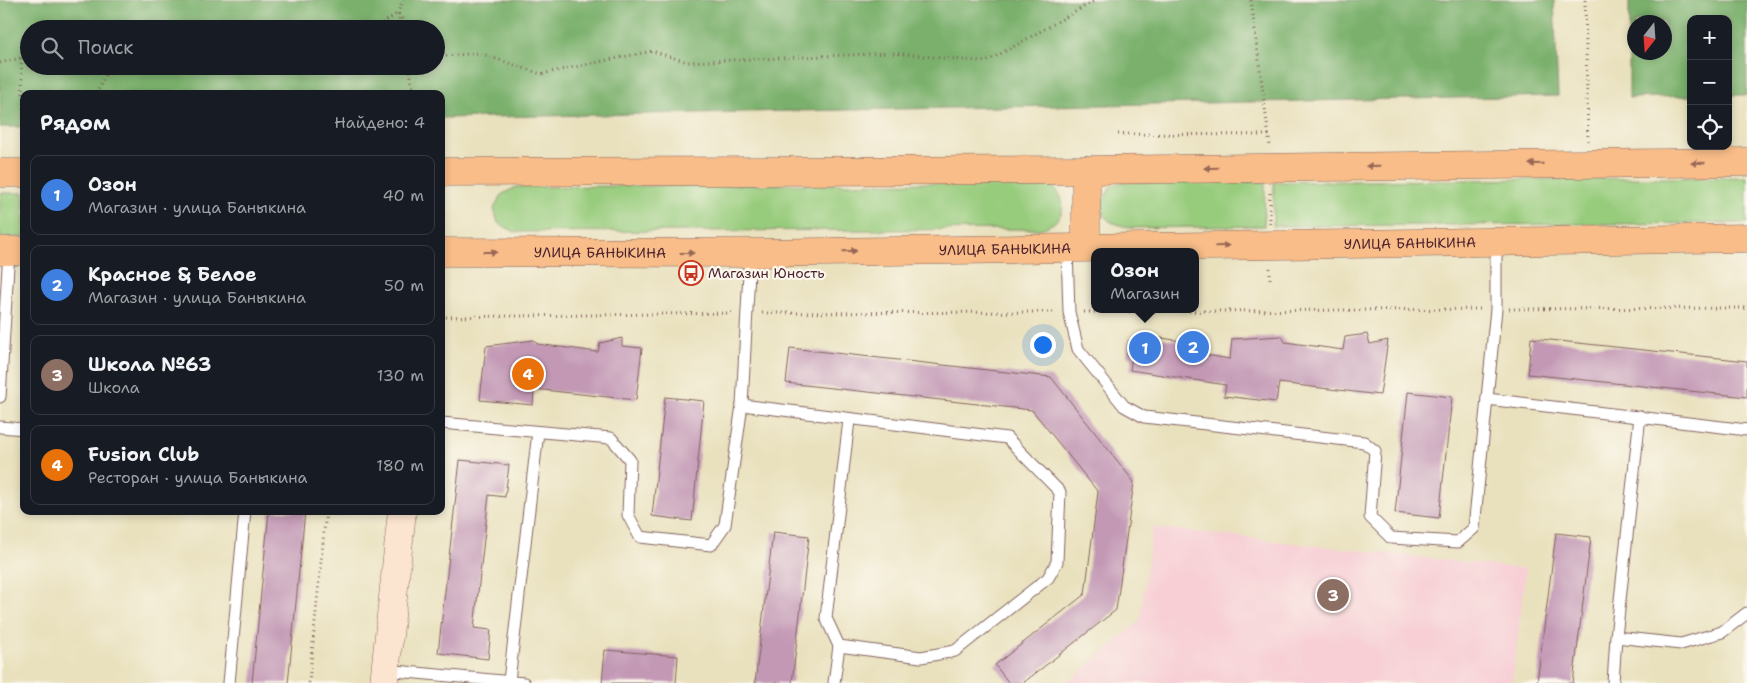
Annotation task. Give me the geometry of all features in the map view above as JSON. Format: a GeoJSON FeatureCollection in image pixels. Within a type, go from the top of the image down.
{"type":"FeatureCollection","features":[{"type":"Feature","properties":{"kind":"main road"},"geometry":{"type":"LineString","coordinates":[[445,172],[1086,170],[1747,162]]}},
{"type":"Feature","properties":{"kind":"main road"},"geometry":{"type":"LineString","coordinates":[[1076,248],[1086,170]]}},
{"type":"Feature","properties":{"kind":"main road"},"geometry":{"type":"LineString","coordinates":[[0,172],[20,173]]}},
{"type":"Feature","properties":{"kind":"main road","name":"УЛИЦА БАНЫКИНА"},"geometry":{"type":"LineString","coordinates":[[445,252],[750,253],[1747,238]]}},
{"type":"Feature","properties":{"kind":"street"},"geometry":{"type":"LineString","coordinates":[[384,676],[402,515]]}},
{"type":"Feature","properties":{"kind":"lane"},"geometry":{"type":"LineString","coordinates":[[1076,248],[1069,312],[1078,349],[1124,406],[1144,417],[1364,442],[1375,451],[1370,517],[1391,538],[1458,542],[1474,528],[1496,309],[1496,241]]}},
{"type":"Feature","properties":{"kind":"lane"},"geometry":{"type":"LineString","coordinates":[[0,397],[11,251]]}},
{"type":"Feature","properties":{"kind":"lane"},"geometry":{"type":"LineString","coordinates":[[445,423],[611,438],[630,460],[628,515],[640,537],[711,545],[725,525],[742,405],[750,253]]}},
{"type":"Feature","properties":{"kind":"lane"},"geometry":{"type":"LineString","coordinates":[[1487,399],[1747,430]]}},
{"type":"Feature","properties":{"kind":"lane"},"geometry":{"type":"LineString","coordinates":[[742,405],[850,420],[1007,438],[1060,492],[1057,562],[1048,578],[955,651],[921,657],[839,646]]}},
{"type":"Feature","properties":{"kind":"lane"},"geometry":{"type":"LineString","coordinates":[[1613,683],[1616,637],[1640,416]]}},
{"type":"Feature","properties":{"kind":"lane"},"geometry":{"type":"LineString","coordinates":[[834,683],[839,646],[826,618],[850,420]]}},
{"type":"Feature","properties":{"kind":"lane"},"geometry":{"type":"LineString","coordinates":[[0,427],[20,430]]}},
{"type":"Feature","properties":{"kind":"lane"},"geometry":{"type":"LineString","coordinates":[[509,681],[538,432]]}},
{"type":"Feature","properties":{"kind":"lane"},"geometry":{"type":"LineString","coordinates":[[229,683],[245,515]]}},
{"type":"Feature","properties":{"kind":"lane"},"geometry":{"type":"LineString","coordinates":[[1616,637],[1681,644],[1722,632],[1747,613]]}},
{"type":"Feature","properties":{"kind":"lane"},"geometry":{"type":"LineString","coordinates":[[384,676],[524,683]]}},
{"type":"Feature","properties":{"kind":"path"},"geometry":{"type":"LineString","coordinates":[[399,20],[398,13],[403,0]]}},
{"type":"Feature","properties":{"kind":"path"},"geometry":{"type":"LineString","coordinates":[[445,56],[479,53],[541,74],[652,51],[687,62],[892,53],[986,62],[1096,0]]}},
{"type":"Feature","properties":{"kind":"path"},"geometry":{"type":"LineString","coordinates":[[1252,0],[1270,135],[1270,282]]}},
{"type":"Feature","properties":{"kind":"path"},"geometry":{"type":"LineString","coordinates":[[1585,0],[1589,164]]}},
{"type":"Feature","properties":{"kind":"path"},"geometry":{"type":"LineString","coordinates":[[388,20],[398,13]]}},
{"type":"Feature","properties":{"kind":"path"},"geometry":{"type":"LineString","coordinates":[[398,13],[403,20]]}},
{"type":"Feature","properties":{"kind":"path"},"geometry":{"type":"LineString","coordinates":[[0,63],[20,58]]}},
{"type":"Feature","properties":{"kind":"path"},"geometry":{"type":"LineString","coordinates":[[22,75],[23,90]]}},
{"type":"Feature","properties":{"kind":"path"},"geometry":{"type":"LineString","coordinates":[[98,90],[105,75]]}},
{"type":"Feature","properties":{"kind":"path"},"geometry":{"type":"LineString","coordinates":[[410,75],[413,90]]}},
{"type":"Feature","properties":{"kind":"path"},"geometry":{"type":"LineString","coordinates":[[1118,134],[1270,135]]}},
{"type":"Feature","properties":{"kind":"path"},"geometry":{"type":"LineString","coordinates":[[1199,311],[1747,308]]}},
{"type":"Feature","properties":{"kind":"path"},"geometry":{"type":"LineString","coordinates":[[445,317],[746,313],[1091,312]]}},
{"type":"Feature","properties":{"kind":"path"},"geometry":{"type":"LineString","coordinates":[[309,683],[326,515]]}},
{"type":"Feature","properties":{"kind":"shaded area"},"geometry":{"type":"Polygon","coordinates":[[[1152,527],[1526,569],[1512,683],[1067,683],[1140,621],[1152,527]]]}},
{"type":"Feature","properties":{"kind":"green space"},"geometry":{"type":"Polygon","coordinates":[[[0,0],[1554,0],[1558,96],[445,118],[445,90],[20,90],[20,127],[0,127],[0,0]]]}},
{"type":"Feature","properties":{"kind":"green space"},"geometry":{"type":"Polygon","coordinates":[[[1629,0],[1747,0],[1747,95],[1732,95],[1732,15],[1687,15],[1687,96],[1629,98],[1629,60],[1672,60],[1672,15],[1629,15],[1629,0]]]}},
{"type":"Feature","properties":{"kind":"green space"},"geometry":{"type":"Polygon","coordinates":[[[1747,177],[1747,223],[1273,226],[1274,182],[1747,177]]]}},
{"type":"Feature","properties":{"kind":"green space"},"geometry":{"type":"Polygon","coordinates":[[[1046,182],[1054,187],[1059,194],[1062,208],[1061,214],[1056,221],[1040,229],[515,232],[498,223],[494,209],[501,195],[516,187],[1046,182]]]}},
{"type":"Feature","properties":{"kind":"green space"},"geometry":{"type":"Polygon","coordinates":[[[1122,182],[1265,182],[1264,226],[1129,228],[1111,222],[1105,217],[1102,204],[1110,187],[1122,182]]]}},
{"type":"Feature","properties":{"kind":"green space"},"geometry":{"type":"Polygon","coordinates":[[[0,193],[20,193],[20,237],[0,237],[0,193]]]}},
{"type":"Feature","properties":{"kind":"building"},"geometry":{"type":"Polygon","coordinates":[[[1367,334],[1370,344],[1388,340],[1380,395],[1279,383],[1276,402],[1224,396],[1226,385],[1130,370],[1132,357],[1127,356],[1129,340],[1154,344],[1155,337],[1201,344],[1200,354],[1230,359],[1232,339],[1282,336],[1285,342],[1343,350],[1345,337],[1367,334]]]}},
{"type":"Feature","properties":{"kind":"building"},"geometry":{"type":"Polygon","coordinates":[[[622,338],[622,346],[642,348],[636,400],[534,389],[533,405],[480,400],[486,346],[534,340],[537,344],[598,352],[600,343],[622,338]]]}},
{"type":"Feature","properties":{"kind":"building"},"geometry":{"type":"Polygon","coordinates":[[[1531,338],[1747,361],[1747,397],[1528,374],[1531,338]]]}},
{"type":"Feature","properties":{"kind":"building"},"geometry":{"type":"Polygon","coordinates":[[[790,348],[1051,377],[1134,482],[1116,610],[1023,683],[1009,683],[995,665],[1085,594],[1098,492],[1032,410],[786,383],[790,348]]]}},
{"type":"Feature","properties":{"kind":"building"},"geometry":{"type":"Polygon","coordinates":[[[1408,392],[1452,397],[1439,518],[1395,513],[1408,392]]]}},
{"type":"Feature","properties":{"kind":"building"},"geometry":{"type":"Polygon","coordinates":[[[665,397],[704,401],[692,521],[652,516],[665,397]]]}},
{"type":"Feature","properties":{"kind":"building"},"geometry":{"type":"Polygon","coordinates":[[[460,460],[509,465],[505,497],[489,495],[474,628],[491,630],[488,659],[438,653],[460,460]]]}},
{"type":"Feature","properties":{"kind":"building"},"geometry":{"type":"Polygon","coordinates":[[[269,515],[305,515],[288,683],[252,683],[269,515]]]}},
{"type":"Feature","properties":{"kind":"building"},"geometry":{"type":"Polygon","coordinates":[[[773,532],[809,536],[792,683],[755,683],[773,532]]]}},
{"type":"Feature","properties":{"kind":"building"},"geometry":{"type":"Polygon","coordinates":[[[1556,533],[1591,537],[1573,683],[1537,683],[1556,533]]]}},
{"type":"Feature","properties":{"kind":"building"},"geometry":{"type":"Polygon","coordinates":[[[605,650],[678,656],[676,683],[602,683],[605,650]]]}},
{"type":"Feature","properties":{"kind":"place","name":"Магазин Юность"},"geometry":{"type":"Point","coordinates":[691,273]}},
{"type":"Feature","properties":{"kind":"place","name":"Красное & Белое"},"geometry":{"type":"Point","coordinates":[1193,347]}},
{"type":"Feature","properties":{"kind":"place","name":"Озон"},"geometry":{"type":"Point","coordinates":[1145,348]}},
{"type":"Feature","properties":{"kind":"place","name":"Fusion Club"},"geometry":{"type":"Point","coordinates":[528,374]}},
{"type":"Feature","properties":{"kind":"place","name":"Школа №63"},"geometry":{"type":"Point","coordinates":[1333,595]}}]}
